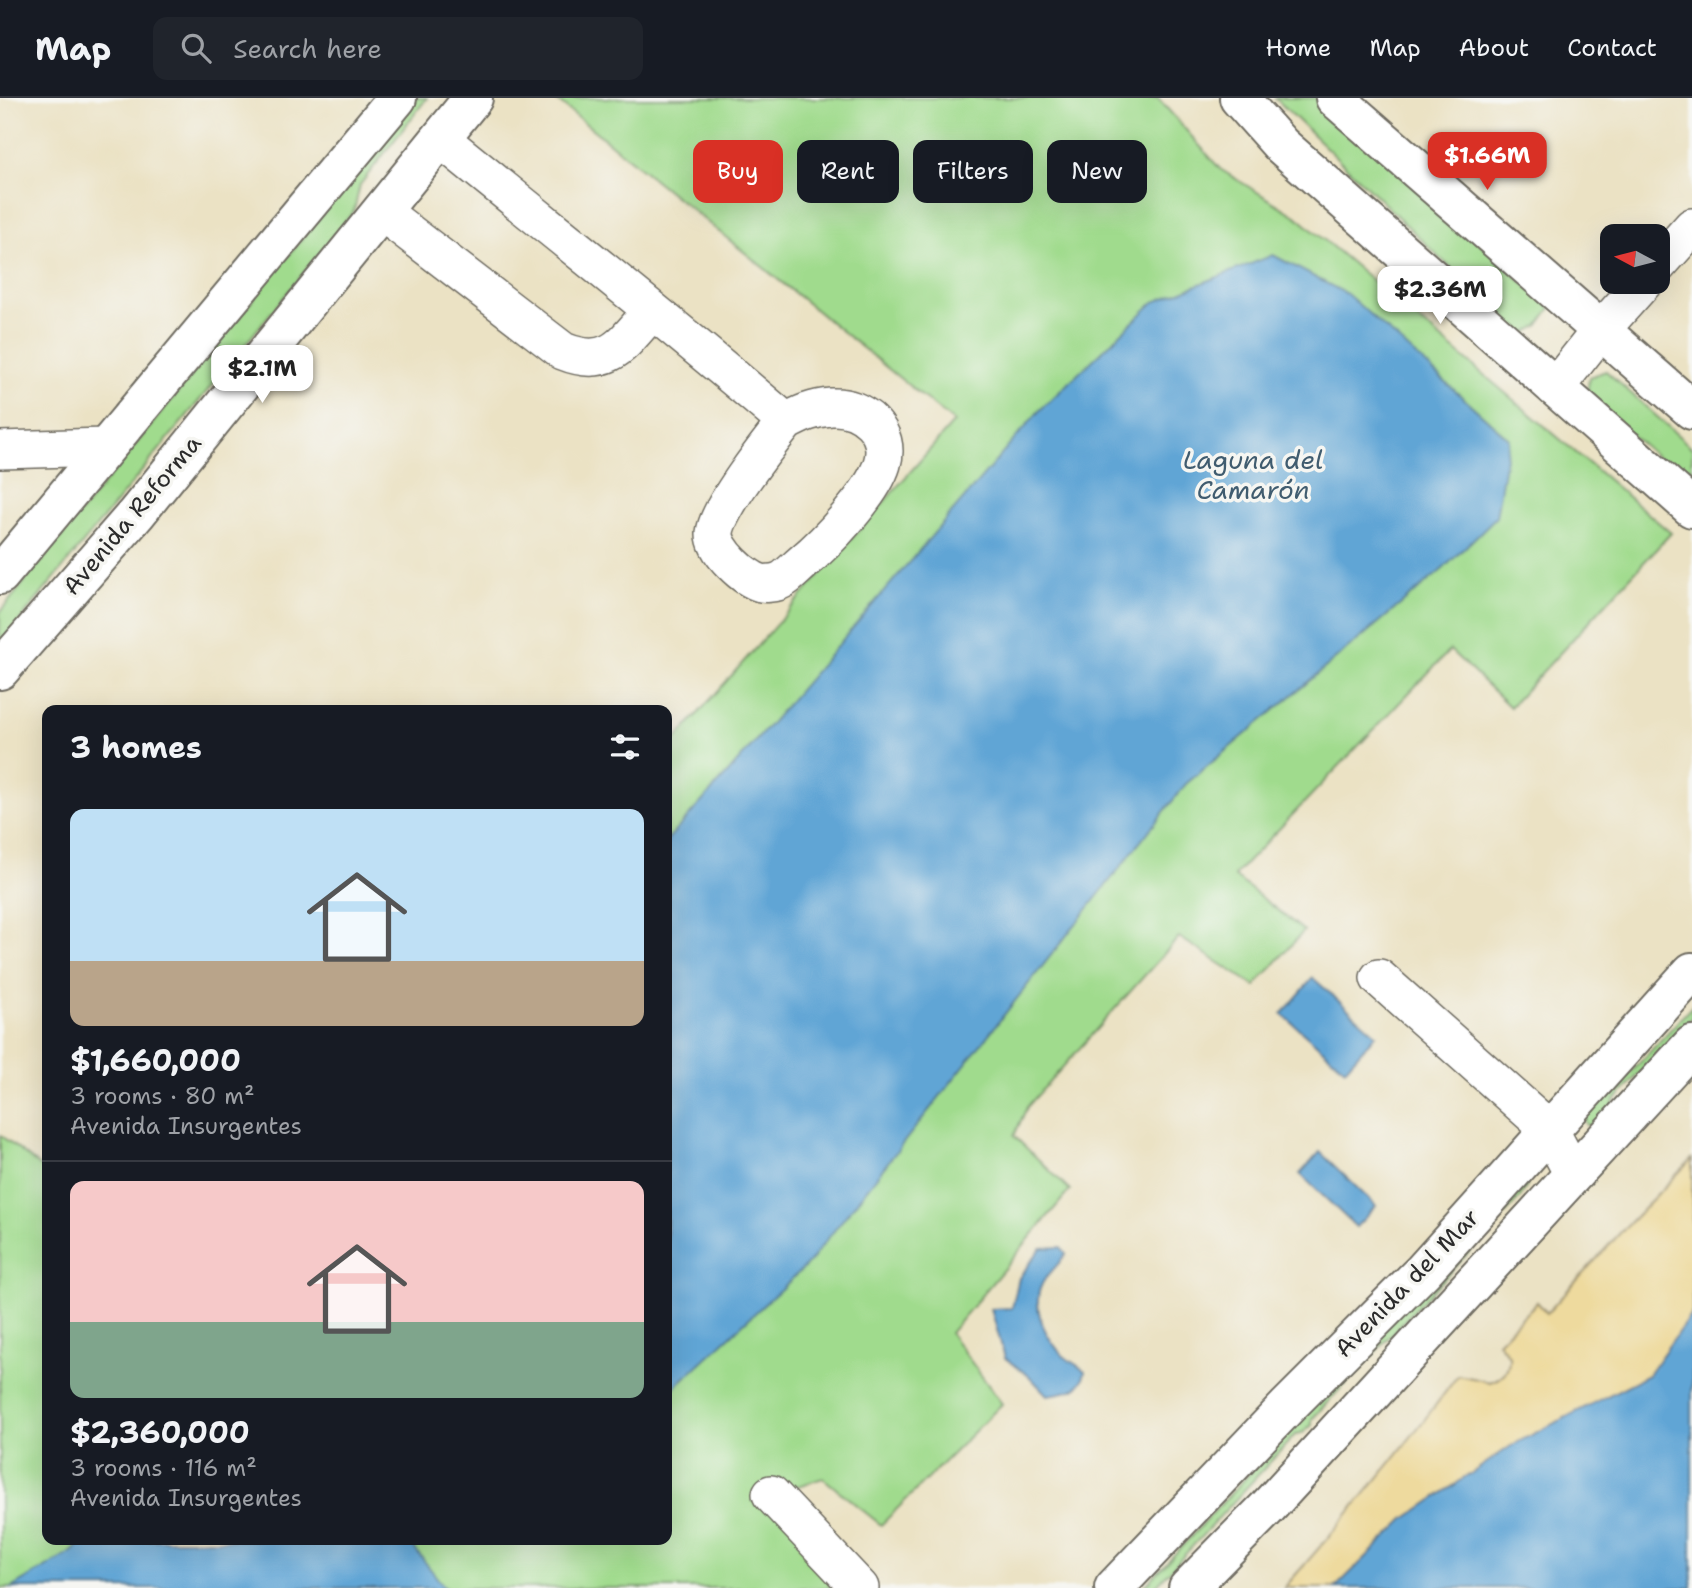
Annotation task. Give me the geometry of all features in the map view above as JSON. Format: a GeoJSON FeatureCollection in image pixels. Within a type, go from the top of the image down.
{"type":"FeatureCollection","features":[{"type":"Feature","properties":{"kind":"main road"},"geometry":{"type":"LineString","coordinates":[[0,575],[397,98]]}},
{"type":"Feature","properties":{"kind":"main road","name":"Avenida Reforma"},"geometry":{"type":"LineString","coordinates":[[0,670],[136,514],[473,98]]}},
{"type":"Feature","properties":{"kind":"main road"},"geometry":{"type":"LineString","coordinates":[[1239,98],[1281,145],[1692,508]]}},
{"type":"Feature","properties":{"kind":"main road"},"geometry":{"type":"LineString","coordinates":[[1335,98],[1692,410]]}},
{"type":"Feature","properties":{"kind":"main road","name":"Avenida del Mar"},"geometry":{"type":"LineString","coordinates":[[1114,1588],[1288,1406],[1423,1271],[1692,972]]}},
{"type":"Feature","properties":{"kind":"main road","name":"Avenida del Mar"},"geometry":{"type":"LineString","coordinates":[[1188,1588],[1266,1509],[1692,1045]]}},
{"type":"Feature","properties":{"kind":"street"},"geometry":{"type":"LineString","coordinates":[[441,139],[690,339],[786,422]]}},
{"type":"Feature","properties":{"kind":"street"},"geometry":{"type":"LineString","coordinates":[[382,212],[563,351],[581,359],[601,358],[621,346],[652,311]]}},
{"type":"Feature","properties":{"kind":"street"},"geometry":{"type":"LineString","coordinates":[[1670,252],[1692,227]]}},
{"type":"Feature","properties":{"kind":"street"},"geometry":{"type":"LineString","coordinates":[[1555,388],[1633,294]]}},
{"type":"Feature","properties":{"kind":"street"},"geometry":{"type":"LineString","coordinates":[[832,407],[850,408],[873,423],[883,437],[883,463],[873,487],[813,554],[779,582],[761,583],[727,559],[720,551],[715,534],[720,517],[786,422],[806,412],[832,407]]}},
{"type":"Feature","properties":{"kind":"street"},"geometry":{"type":"LineString","coordinates":[[0,450],[106,447]]}},
{"type":"Feature","properties":{"kind":"street"},"geometry":{"type":"LineString","coordinates":[[1379,978],[1549,1129],[1573,1174]]}},
{"type":"Feature","properties":{"kind":"street"},"geometry":{"type":"LineString","coordinates":[[771,1494],[860,1588]]}},
{"type":"Feature","properties":{"kind":"green space"},"geometry":{"type":"Polygon","coordinates":[[[416,98],[427,98],[360,185],[354,211],[0,645],[0,612],[416,98]]]}},
{"type":"Feature","properties":{"kind":"green space"},"geometry":{"type":"Polygon","coordinates":[[[554,98],[1158,98],[1220,169],[1296,216],[1671,533],[1510,707],[1450,650],[1234,876],[1304,931],[1255,986],[1179,937],[1027,1107],[1014,1136],[1070,1190],[950,1333],[1002,1404],[881,1525],[823,1478],[772,1494],[831,1586],[829,1588],[0,1588],[0,1135],[42,1168],[42,1545],[672,1545],[672,743],[954,422],[554,98]]]}},
{"type":"Feature","properties":{"kind":"green space"},"geometry":{"type":"Polygon","coordinates":[[[1275,98],[1321,98],[1551,308],[1538,326],[1521,336],[1275,98]]]}},
{"type":"Feature","properties":{"kind":"green space"},"geometry":{"type":"Polygon","coordinates":[[[1606,371],[1692,448],[1692,487],[1587,397],[1589,377],[1606,371]]]}},
{"type":"Feature","properties":{"kind":"green space"},"geometry":{"type":"Polygon","coordinates":[[[1692,1006],[1692,1017],[1614,1101],[1611,1113],[1595,1126],[1587,1125],[1582,1116],[1595,1100],[1613,1092],[1692,1006]]]}},
{"type":"Feature","properties":{"kind":"green space"},"geometry":{"type":"Polygon","coordinates":[[[1519,1184],[1527,1186],[1519,1199],[1312,1419],[1312,1425],[1295,1435],[1154,1588],[1143,1588],[1519,1184]]]}},
{"type":"Feature","properties":{"kind":"sand"},"geometry":{"type":"Polygon","coordinates":[[[1692,1159],[1692,1313],[1648,1375],[1514,1444],[1405,1519],[1335,1588],[1284,1588],[1374,1483],[1458,1375],[1490,1382],[1502,1376],[1507,1369],[1509,1356],[1498,1342],[1537,1302],[1547,1313],[1692,1159]]]}},
{"type":"Feature","properties":{"kind":"water","name":"Laguna del Camarón"},"geometry":{"type":"Polygon","coordinates":[[[1273,255],[1347,294],[1509,439],[1496,517],[1443,569],[1186,784],[807,1265],[672,1389],[672,835],[729,772],[1039,411],[1154,302],[1273,255]]]}},
{"type":"Feature","properties":{"kind":"water"},"geometry":{"type":"Polygon","coordinates":[[[1313,978],[1376,1034],[1345,1069],[1282,1014],[1313,978]]]}},
{"type":"Feature","properties":{"kind":"water"},"geometry":{"type":"Polygon","coordinates":[[[1320,1152],[1376,1206],[1356,1227],[1300,1174],[1320,1152]]]}},
{"type":"Feature","properties":{"kind":"water"},"geometry":{"type":"Polygon","coordinates":[[[1061,1247],[1066,1254],[1040,1288],[1038,1306],[1047,1334],[1058,1350],[1085,1371],[1077,1387],[1067,1392],[1047,1395],[1029,1376],[1005,1358],[991,1309],[1012,1308],[1019,1278],[1041,1248],[1061,1247]]]}},
{"type":"Feature","properties":{"kind":"water"},"geometry":{"type":"Polygon","coordinates":[[[1692,1313],[1692,1588],[1335,1588],[1405,1519],[1514,1444],[1648,1375],[1692,1313]]]}},
{"type":"Feature","properties":{"kind":"water"},"geometry":{"type":"Polygon","coordinates":[[[78,1545],[412,1545],[445,1588],[11,1588],[72,1552],[78,1545]]]}}]}
